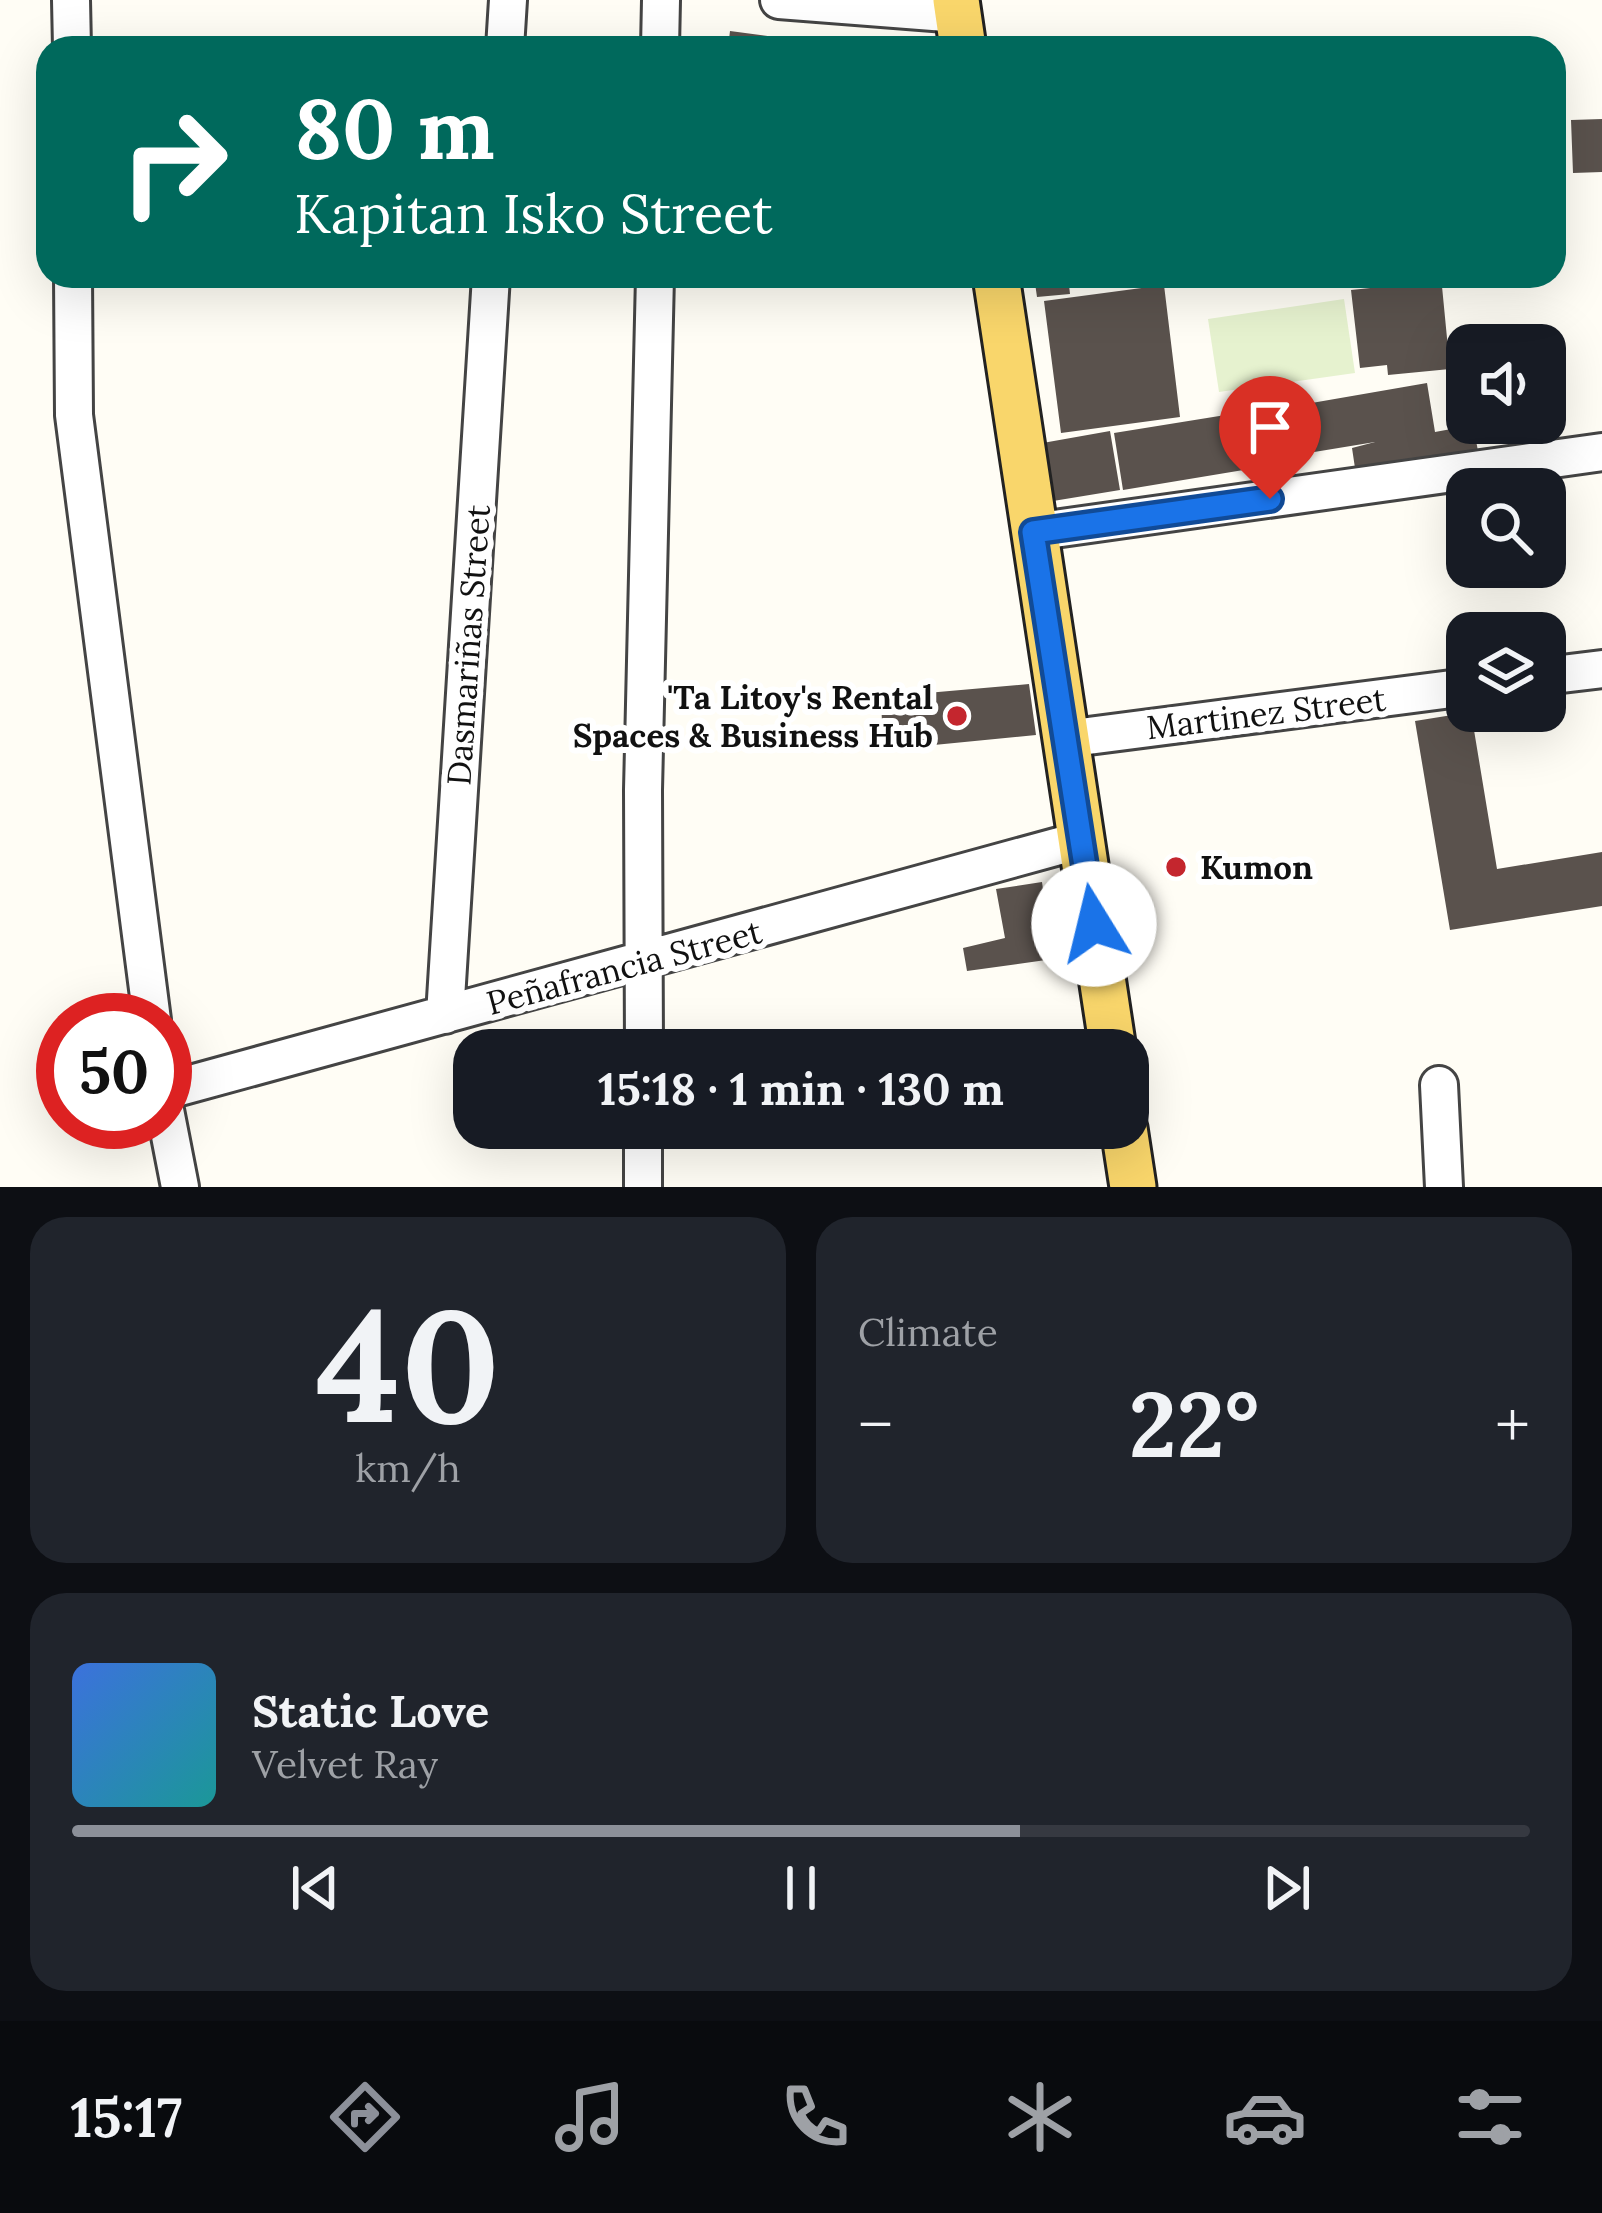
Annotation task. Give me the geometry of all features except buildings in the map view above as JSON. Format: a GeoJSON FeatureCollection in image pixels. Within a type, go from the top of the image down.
{"type":"FeatureCollection","features":[{"type":"Feature","properties":{"kind":"main road"},"geometry":{"type":"LineString","coordinates":[[998,288],[1110,1029]]}},
{"type":"Feature","properties":{"kind":"main road"},"geometry":{"type":"LineString","coordinates":[[1127,1149],[1133,1187]]}},
{"type":"Feature","properties":{"kind":"street"},"geometry":{"type":"LineString","coordinates":[[71,0],[72,36]]}},
{"type":"Feature","properties":{"kind":"street"},"geometry":{"type":"LineString","coordinates":[[506,36],[508,0]]}},
{"type":"Feature","properties":{"kind":"street"},"geometry":{"type":"LineString","coordinates":[[660,36],[661,0]]}},
{"type":"Feature","properties":{"kind":"street"},"geometry":{"type":"LineString","coordinates":[[779,0],[959,20]]}},
{"type":"Feature","properties":{"kind":"street"},"geometry":{"type":"LineString","coordinates":[[73,288],[74,415],[149,993]]}},
{"type":"Feature","properties":{"kind":"street","name":"Dasmariñas Street"},"geometry":{"type":"LineString","coordinates":[[445,1015],[490,288]]}},
{"type":"Feature","properties":{"kind":"street"},"geometry":{"type":"LineString","coordinates":[[644,1029],[643,790],[655,288]]}},
{"type":"Feature","properties":{"kind":"street"},"geometry":{"type":"LineString","coordinates":[[1033,532],[1602,452]]}},
{"type":"Feature","properties":{"kind":"street"},"geometry":{"type":"LineString","coordinates":[[1566,673],[1602,669]]}},
{"type":"Feature","properties":{"kind":"street","name":"Martinez Street"},"geometry":{"type":"LineString","coordinates":[[1065,739],[1446,689]]}},
{"type":"Feature","properties":{"kind":"street","name":"Peñafrancia Street"},"geometry":{"type":"LineString","coordinates":[[192,1084],[646,964],[1081,840]]}},
{"type":"Feature","properties":{"kind":"street"},"geometry":{"type":"LineString","coordinates":[[1439,1085],[1444,1187]]}},
{"type":"Feature","properties":{"kind":"street"},"geometry":{"type":"LineString","coordinates":[[173,1149],[180,1187]]}},
{"type":"Feature","properties":{"kind":"street"},"geometry":{"type":"LineString","coordinates":[[643,1187],[644,1149]]}},
{"type":"Feature","properties":{"kind":"green space"},"geometry":{"type":"Polygon","coordinates":[[[1344,299],[1355,373],[1219,392],[1208,319],[1344,299]]]}},
{"type":"Feature","properties":{"kind":"place","name":"'Ta Litoy's Rental Spaces & Business Hub"},"geometry":{"type":"Point","coordinates":[957,716]}},
{"type":"Feature","properties":{"kind":"place","name":"Kumon"},"geometry":{"type":"Point","coordinates":[1176,867]}},
{"type":"Feature","properties":{"kind":"route"},"geometry":{"type":"LineString","coordinates":[[1094,924],[1033,532],[1270,499]]}}]}
